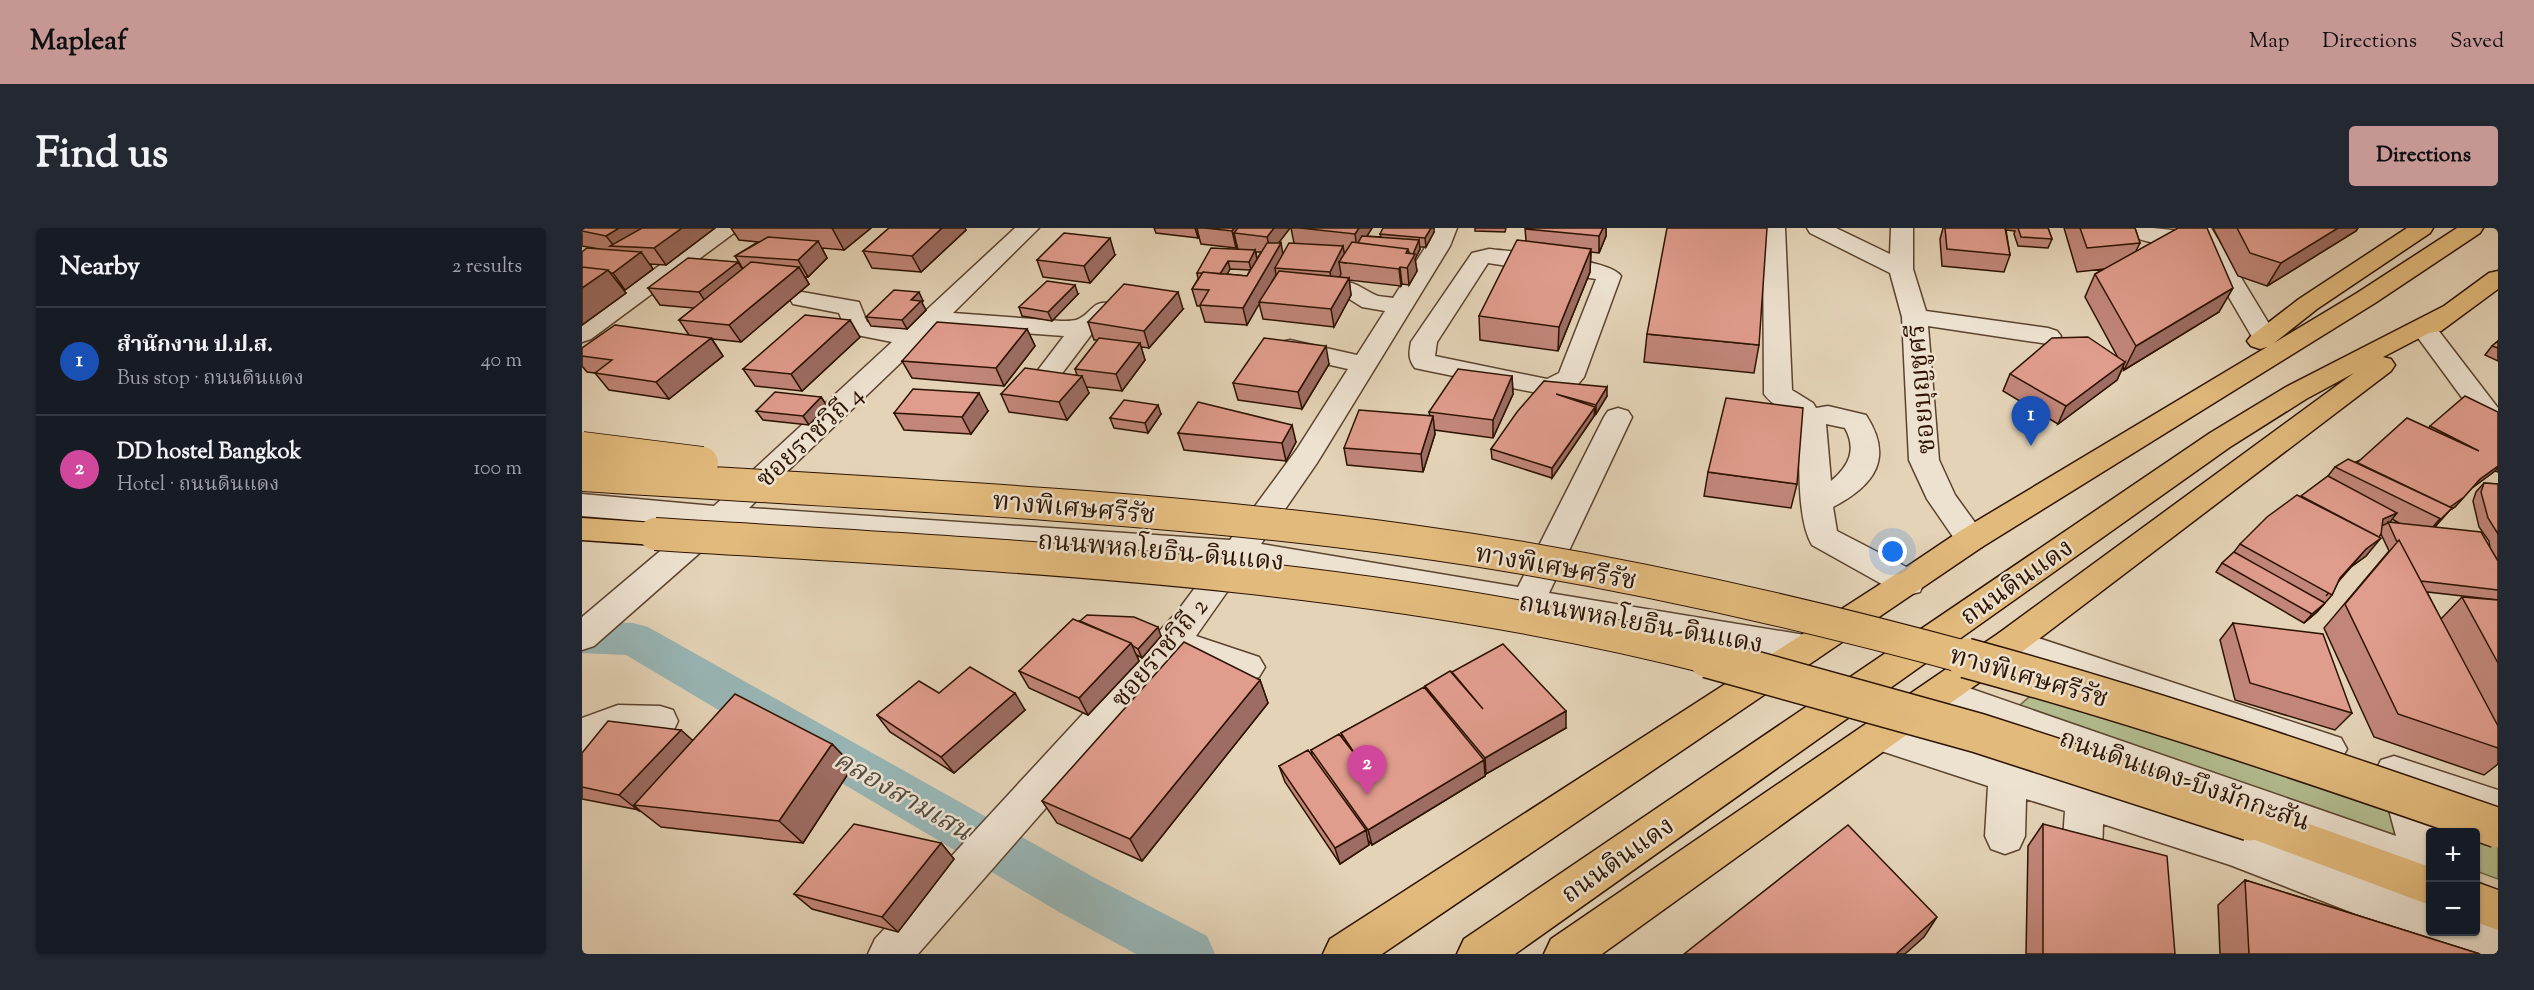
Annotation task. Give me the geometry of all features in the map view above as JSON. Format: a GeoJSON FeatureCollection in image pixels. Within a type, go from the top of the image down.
{"type":"FeatureCollection","features":[{"type":"Feature","properties":{"kind":"main road"},"geometry":{"type":"LineString","coordinates":[[2214,391],[2264,338],[2317,298],[2422,228]]}},
{"type":"Feature","properties":{"kind":"main road"},"geometry":{"type":"LineString","coordinates":[[1345,954],[1908,583],[1971,539],[2366,298],[2472,228]]}},
{"type":"Feature","properties":{"kind":"main road","name":"ถนนดินแดง"},"geometry":{"type":"LineString","coordinates":[[1566,954],[2011,642],[2294,433],[2498,278]]}},
{"type":"Feature","properties":{"kind":"main road","name":"ถนนดินแดง"},"geometry":{"type":"LineString","coordinates":[[1479,954],[2259,414],[2438,322]]}},
{"type":"Feature","properties":{"kind":"main road"},"geometry":{"type":"LineString","coordinates":[[582,448],[982,500]]}},
{"type":"Feature","properties":{"kind":"main road","name":"ทางพิเศษศรีรัช"},"geometry":{"type":"LineString","coordinates":[[582,475],[982,500],[1192,517],[1360,536],[1522,558],[1695,591],[1879,633],[2123,703],[2408,796],[2498,828]]}},
{"type":"Feature","properties":{"kind":"main road"},"geometry":{"type":"LineString","coordinates":[[582,529],[1190,571],[1367,593],[1516,615],[1652,644],[1829,688],[2024,746],[2250,821],[2426,871]]}},
{"type":"Feature","properties":{"kind":"main road"},"geometry":{"type":"LineString","coordinates":[[582,538],[655,534]]}},
{"type":"Feature","properties":{"kind":"main road"},"geometry":{"type":"LineString","coordinates":[[2480,904],[2498,909]]}},
{"type":"Feature","properties":{"kind":"street"},"geometry":{"type":"LineString","coordinates":[[586,331],[726,228]]}},
{"type":"Feature","properties":{"kind":"street","name":"ซอยราชวิถี 4"},"geometry":{"type":"LineString","coordinates":[[593,627],[721,517],[1028,228]]}},
{"type":"Feature","properties":{"kind":"street","name":"ซอยราชวิถี 2"},"geometry":{"type":"LineString","coordinates":[[890,954],[1189,621],[1307,456],[1438,246],[1446,228]]}},
{"type":"Feature","properties":{"kind":"street"},"geometry":{"type":"LineString","coordinates":[[1774,228],[1778,394],[1803,409],[1813,426],[1816,502],[1823,537],[1908,583]]}},
{"type":"Feature","properties":{"kind":"street"},"geometry":{"type":"LineString","coordinates":[[1818,228],[1901,269]]}},
{"type":"Feature","properties":{"kind":"street","name":"ซอยบุญชูศรี"},"geometry":{"type":"LineString","coordinates":[[1902,228],[1901,269],[1916,317],[1924,460],[1942,499],[1971,539]]}},
{"type":"Feature","properties":{"kind":"street"},"geometry":{"type":"LineString","coordinates":[[2134,228],[2160,236],[2204,234],[2264,338]]}},
{"type":"Feature","properties":{"kind":"street"},"geometry":{"type":"LineString","coordinates":[[1480,258],[1508,258],[1595,270],[1609,276],[1571,376],[1564,382],[1547,387],[1424,362],[1422,356],[1427,338],[1480,258]]}},
{"type":"Feature","properties":{"kind":"street"},"geometry":{"type":"LineString","coordinates":[[1344,288],[1352,290],[1371,302],[1400,306]]}},
{"type":"Feature","properties":{"kind":"street"},"geometry":{"type":"LineString","coordinates":[[802,299],[850,307],[856,328],[1061,330],[1085,326]]}},
{"type":"Feature","properties":{"kind":"street"},"geometry":{"type":"LineString","coordinates":[[1048,374],[1085,326],[1105,309]]}},
{"type":"Feature","properties":{"kind":"street"},"geometry":{"type":"LineString","coordinates":[[1916,317],[2048,336]]}},
{"type":"Feature","properties":{"kind":"street"},"geometry":{"type":"LineString","coordinates":[[2438,322],[2498,427]]}},
{"type":"Feature","properties":{"kind":"street"},"geometry":{"type":"LineString","coordinates":[[586,331],[623,334]]}},
{"type":"Feature","properties":{"kind":"street"},"geometry":{"type":"LineString","coordinates":[[1383,334],[1427,338]]}},
{"type":"Feature","properties":{"kind":"street"},"geometry":{"type":"LineString","coordinates":[[1290,348],[1365,364]]}},
{"type":"Feature","properties":{"kind":"street"},"geometry":{"type":"LineString","coordinates":[[1808,418],[1828,415],[1856,421],[1864,435],[1866,455],[1857,476],[1839,492],[1816,502]]}},
{"type":"Feature","properties":{"kind":"street"},"geometry":{"type":"LineString","coordinates":[[1527,603],[1618,417]]}},
{"type":"Feature","properties":{"kind":"street","name":"ถนนพหลโยธิน-ดินแดง"},"geometry":{"type":"LineString","coordinates":[[582,505],[721,517],[1238,552],[1805,650]]}},
{"type":"Feature","properties":{"kind":"street"},"geometry":{"type":"LineString","coordinates":[[1172,641],[1247,667]]}},
{"type":"Feature","properties":{"kind":"street"},"geometry":{"type":"LineString","coordinates":[[2011,642],[2498,807]]}},
{"type":"Feature","properties":{"kind":"street","name":"ถนนดินแดง-บึงมักกะสัน"},"geometry":{"type":"LineString","coordinates":[[1940,693],[2426,871]]}},
{"type":"Feature","properties":{"kind":"street"},"geometry":{"type":"LineString","coordinates":[[582,739],[592,728],[616,720],[660,722]]}},
{"type":"Feature","properties":{"kind":"street"},"geometry":{"type":"LineString","coordinates":[[1879,735],[2233,848],[2426,921]]}},
{"type":"Feature","properties":{"kind":"street"},"geometry":{"type":"LineString","coordinates":[[2399,773],[2426,865]]}},
{"type":"Feature","properties":{"kind":"street"},"geometry":{"type":"LineString","coordinates":[[2005,836],[2008,776]]}},
{"type":"Feature","properties":{"kind":"street"},"geometry":{"type":"LineString","coordinates":[[2082,853],[2085,801]]}},
{"type":"Feature","properties":{"kind":"street"},"geometry":{"type":"LineString","coordinates":[[2480,884],[2498,890]]}},
{"type":"Feature","properties":{"kind":"street"},"geometry":{"type":"LineString","coordinates":[[2462,936],[2498,950]]}},
{"type":"Feature","properties":{"kind":"green space"},"geometry":{"type":"Polygon","coordinates":[[[2060,670],[2388,779],[2397,845],[2013,711],[2060,670]]]}},
{"type":"Feature","properties":{"kind":"green space"},"geometry":{"type":"Polygon","coordinates":[[[2418,789],[2498,817],[2498,879],[2480,872],[2480,828],[2427,828],[2418,789]]]}},
{"type":"Feature","properties":{"kind":"building"},"geometry":{"type":"Polygon","coordinates":[[[582,228],[619,228],[606,236],[582,231],[582,228]]]}},
{"type":"Feature","properties":{"kind":"building"},"geometry":{"type":"Polygon","coordinates":[[[642,228],[682,228],[654,248],[610,246],[642,228]]]}},
{"type":"Feature","properties":{"kind":"building"},"geometry":{"type":"Polygon","coordinates":[[[889,228],[942,228],[912,256],[863,251],[889,228]]]}},
{"type":"Feature","properties":{"kind":"building"},"geometry":{"type":"Polygon","coordinates":[[[1205,228],[1234,228],[1232,231],[1205,228]]]}},
{"type":"Feature","properties":{"kind":"building"},"geometry":{"type":"Polygon","coordinates":[[[1238,228],[1274,228],[1267,237],[1234,233],[1238,228]]]}},
{"type":"Feature","properties":{"kind":"building"},"geometry":{"type":"Polygon","coordinates":[[[1300,228],[1359,228],[1355,234],[1300,228]]]}},
{"type":"Feature","properties":{"kind":"building"},"geometry":{"type":"Polygon","coordinates":[[[1383,228],[1431,228],[1425,238],[1380,234],[1383,228]]]}},
{"type":"Feature","properties":{"kind":"building"},"geometry":{"type":"Polygon","coordinates":[[[1526,228],[1603,228],[1599,236],[1526,228]]]}},
{"type":"Feature","properties":{"kind":"building"},"geometry":{"type":"Polygon","coordinates":[[[1667,228],[1767,228],[1759,345],[1647,334],[1667,228]]]}},
{"type":"Feature","properties":{"kind":"building"},"geometry":{"type":"Polygon","coordinates":[[[1945,228],[2005,228],[2010,255],[1947,249],[1945,228]]]}},
{"type":"Feature","properties":{"kind":"building"},"geometry":{"type":"Polygon","coordinates":[[[2018,228],[2048,228],[2052,239],[2021,237],[2018,228]]]}},
{"type":"Feature","properties":{"kind":"building"},"geometry":{"type":"Polygon","coordinates":[[[2080,228],[2135,228],[2140,243],[2087,248],[2080,228]]]}},
{"type":"Feature","properties":{"kind":"building"},"geometry":{"type":"Polygon","coordinates":[[[2178,228],[2207,228],[2233,288],[2136,346],[2095,274],[2178,228]]]}},
{"type":"Feature","properties":{"kind":"building"},"geometry":{"type":"Polygon","coordinates":[[[2237,228],[2338,228],[2281,263],[2250,253],[2237,228]]]}},
{"type":"Feature","properties":{"kind":"building"},"geometry":{"type":"Polygon","coordinates":[[[1064,233],[1110,238],[1084,266],[1037,260],[1064,233]]]}},
{"type":"Feature","properties":{"kind":"building"},"geometry":{"type":"Polygon","coordinates":[[[1362,236],[1419,240],[1413,254],[1409,253],[1408,249],[1358,243],[1362,236]]]}},
{"type":"Feature","properties":{"kind":"building"},"geometry":{"type":"Polygon","coordinates":[[[768,237],[818,241],[798,260],[735,256],[768,237]]]}},
{"type":"Feature","properties":{"kind":"building"},"geometry":{"type":"Polygon","coordinates":[[[1517,240],[1591,249],[1559,327],[1479,316],[1517,240]]]}},
{"type":"Feature","properties":{"kind":"building"},"geometry":{"type":"Polygon","coordinates":[[[1352,242],[1408,249],[1406,253],[1415,254],[1407,268],[1400,267],[1399,269],[1339,262],[1352,242]]]}},
{"type":"Feature","properties":{"kind":"building"},"geometry":{"type":"Polygon","coordinates":[[[1267,243],[1281,243],[1243,308],[1200,305],[1209,290],[1192,289],[1203,272],[1247,276],[1267,243]]]}},
{"type":"Feature","properties":{"kind":"building"},"geometry":{"type":"Polygon","coordinates":[[[1289,243],[1343,246],[1330,272],[1275,268],[1289,243]]]}},
{"type":"Feature","properties":{"kind":"building"},"geometry":{"type":"Polygon","coordinates":[[[587,248],[641,252],[611,273],[608,270],[582,267],[582,252],[587,248]]]}},
{"type":"Feature","properties":{"kind":"building"},"geometry":{"type":"Polygon","coordinates":[[[1211,248],[1255,250],[1249,262],[1228,261],[1220,274],[1197,273],[1211,248]]]}},
{"type":"Feature","properties":{"kind":"building"},"geometry":{"type":"Polygon","coordinates":[[[688,258],[738,262],[699,292],[648,288],[688,258]]]}},
{"type":"Feature","properties":{"kind":"building"},"geometry":{"type":"Polygon","coordinates":[[[751,262],[799,267],[729,325],[679,320],[751,262]]]}},
{"type":"Feature","properties":{"kind":"building"},"geometry":{"type":"Polygon","coordinates":[[[582,267],[608,270],[582,288],[582,267]]]}},
{"type":"Feature","properties":{"kind":"building"},"geometry":{"type":"Polygon","coordinates":[[[1279,271],[1349,278],[1331,309],[1259,302],[1279,271]]]}},
{"type":"Feature","properties":{"kind":"building"},"geometry":{"type":"Polygon","coordinates":[[[1047,281],[1075,285],[1048,312],[1019,307],[1047,281]]]}},
{"type":"Feature","properties":{"kind":"building"},"geometry":{"type":"Polygon","coordinates":[[[1124,284],[1178,292],[1144,331],[1088,322],[1124,284]]]}},
{"type":"Feature","properties":{"kind":"building"},"geometry":{"type":"Polygon","coordinates":[[[894,290],[919,292],[911,300],[921,301],[902,320],[866,317],[894,290]]]}},
{"type":"Feature","properties":{"kind":"building"},"geometry":{"type":"Polygon","coordinates":[[[805,315],[850,320],[791,374],[743,369],[805,315]]]}},
{"type":"Feature","properties":{"kind":"building"},"geometry":{"type":"Polygon","coordinates":[[[937,322],[1027,329],[996,368],[902,361],[937,322]]]}},
{"type":"Feature","properties":{"kind":"building"},"geometry":{"type":"Polygon","coordinates":[[[615,325],[711,338],[656,382],[595,373],[612,360],[582,356],[582,348],[615,325]]]}},
{"type":"Feature","properties":{"kind":"building"},"geometry":{"type":"Polygon","coordinates":[[[2088,337],[2125,362],[2066,406],[2010,374],[2052,338],[2088,337]]]}},
{"type":"Feature","properties":{"kind":"building"},"geometry":{"type":"Polygon","coordinates":[[[1099,338],[1140,343],[1116,374],[1075,369],[1099,338]]]}},
{"type":"Feature","properties":{"kind":"building"},"geometry":{"type":"Polygon","coordinates":[[[1264,338],[1326,346],[1298,392],[1233,383],[1264,338]]]}},
{"type":"Feature","properties":{"kind":"building"},"geometry":{"type":"Polygon","coordinates":[[[1025,368],[1082,376],[1059,402],[1001,394],[1025,368]]]}},
{"type":"Feature","properties":{"kind":"building"},"geometry":{"type":"Polygon","coordinates":[[[1458,369],[1512,376],[1493,420],[1429,412],[1458,369]]]}},
{"type":"Feature","properties":{"kind":"building"},"geometry":{"type":"Polygon","coordinates":[[[1544,381],[1607,387],[1596,405],[1556,394],[1595,407],[1552,468],[1491,449],[1517,412],[1544,381]]]}},
{"type":"Feature","properties":{"kind":"building"},"geometry":{"type":"Polygon","coordinates":[[[913,389],[979,393],[962,417],[894,413],[913,389]]]}},
{"type":"Feature","properties":{"kind":"building"},"geometry":{"type":"Polygon","coordinates":[[[775,392],[821,397],[803,416],[756,411],[775,392]]]}},
{"type":"Feature","properties":{"kind":"building"},"geometry":{"type":"Polygon","coordinates":[[[2465,396],[2498,412],[2498,466],[2480,479],[2464,497],[2450,507],[2356,462],[2407,418],[2479,451],[2430,426],[2465,396]]]}},
{"type":"Feature","properties":{"kind":"building"},"geometry":{"type":"Polygon","coordinates":[[[1726,398],[1803,408],[1797,484],[1708,472],[1726,398]]]}},
{"type":"Feature","properties":{"kind":"building"},"geometry":{"type":"Polygon","coordinates":[[[1124,400],[1158,405],[1145,423],[1110,418],[1124,400]]]}},
{"type":"Feature","properties":{"kind":"building"},"geometry":{"type":"Polygon","coordinates":[[[1198,402],[1292,425],[1282,443],[1178,433],[1198,402]]]}},
{"type":"Feature","properties":{"kind":"building"},"geometry":{"type":"Polygon","coordinates":[[[1359,410],[1433,416],[1421,454],[1344,448],[1359,410]]]}},
{"type":"Feature","properties":{"kind":"building"},"geometry":{"type":"Polygon","coordinates":[[[2348,459],[2452,508],[2441,519],[2335,467],[2348,459]]]}},
{"type":"Feature","properties":{"kind":"building"},"geometry":{"type":"Polygon","coordinates":[[[2328,476],[2397,513],[2383,519],[2379,537],[2301,496],[2328,476]]]}},
{"type":"Feature","properties":{"kind":"building"},"geometry":{"type":"Polygon","coordinates":[[[2484,483],[2498,484],[2498,534],[2488,518],[2481,492],[2484,483]]]}},
{"type":"Feature","properties":{"kind":"building"},"geometry":{"type":"Polygon","coordinates":[[[2297,495],[2381,538],[2366,549],[2340,578],[2332,595],[2240,544],[2267,517],[2297,495]]]}},
{"type":"Feature","properties":{"kind":"building"},"geometry":{"type":"Polygon","coordinates":[[[2388,522],[2481,532],[2498,561],[2498,590],[2421,581],[2399,540],[2397,542],[2388,522]]]}},
{"type":"Feature","properties":{"kind":"building"},"geometry":{"type":"Polygon","coordinates":[[[2399,540],[2498,726],[2498,748],[2398,714],[2345,604],[2399,540]]]}},
{"type":"Feature","properties":{"kind":"building"},"geometry":{"type":"Polygon","coordinates":[[[2234,552],[2325,603],[2312,614],[2222,563],[2234,552]]]}},
{"type":"Feature","properties":{"kind":"building"},"geometry":{"type":"Polygon","coordinates":[[[2462,597],[2498,600],[2498,663],[2462,597]]]}},
{"type":"Feature","properties":{"kind":"building"},"geometry":{"type":"Polygon","coordinates":[[[1087,615],[1134,617],[1158,627],[1138,649],[1131,643],[1080,621],[1087,615]]]}},
{"type":"Feature","properties":{"kind":"building"},"geometry":{"type":"Polygon","coordinates":[[[1073,619],[1131,643],[1079,698],[1019,671],[1073,619]]]}},
{"type":"Feature","properties":{"kind":"building"},"geometry":{"type":"Polygon","coordinates":[[[2233,623],[2323,634],[2352,713],[2250,683],[2233,623]]]}},
{"type":"Feature","properties":{"kind":"building"},"geometry":{"type":"Polygon","coordinates":[[[1184,642],[1260,680],[1130,839],[1042,801],[1184,642]]]}},
{"type":"Feature","properties":{"kind":"building"},"geometry":{"type":"Polygon","coordinates":[[[1503,644],[1566,711],[1485,758],[1425,686],[1450,671],[1483,709],[1452,672],[1503,644]]]}},
{"type":"Feature","properties":{"kind":"building"},"geometry":{"type":"Polygon","coordinates":[[[970,667],[1015,693],[941,757],[877,715],[919,681],[939,693],[970,667]]]}},
{"type":"Feature","properties":{"kind":"building"},"geometry":{"type":"Polygon","coordinates":[[[1424,687],[1484,760],[1368,830],[1311,750],[1339,734],[1357,757],[1341,733],[1424,687]]]}},
{"type":"Feature","properties":{"kind":"building"},"geometry":{"type":"Polygon","coordinates":[[[735,694],[832,744],[779,821],[634,805],[735,694]]]}},
{"type":"Feature","properties":{"kind":"building"},"geometry":{"type":"Polygon","coordinates":[[[608,721],[681,730],[619,795],[582,787],[582,753],[608,721]]]}},
{"type":"Feature","properties":{"kind":"building"},"geometry":{"type":"Polygon","coordinates":[[[1308,750],[1366,830],[1335,848],[1279,766],[1308,750]]]}},
{"type":"Feature","properties":{"kind":"building"},"geometry":{"type":"Polygon","coordinates":[[[854,824],[941,843],[882,917],[794,894],[854,824]]]}},
{"type":"Feature","properties":{"kind":"building"},"geometry":{"type":"Polygon","coordinates":[[[2043,824],[2167,856],[2175,954],[2043,954],[2043,824]]]}},
{"type":"Feature","properties":{"kind":"building"},"geometry":{"type":"Polygon","coordinates":[[[1848,825],[1937,917],[1896,954],[1684,954],[1848,825]]]}},
{"type":"Feature","properties":{"kind":"building"},"geometry":{"type":"Polygon","coordinates":[[[2245,880],[2480,954],[2249,954],[2245,880]]]}},
{"type":"Feature","properties":{"kind":"waterway","name":"คลองสามเสน"},"geometry":{"type":"LineString","coordinates":[[582,637],[633,639],[1077,895],[1188,954]]}},
{"type":"Feature","properties":{"kind":"place","name":"สำนักงาน ป.ป.ส."},"geometry":{"type":"Point","coordinates":[2031,446]}},
{"type":"Feature","properties":{"kind":"place","name":"DD hostel Bangkok"},"geometry":{"type":"Point","coordinates":[1367,795]}}]}
